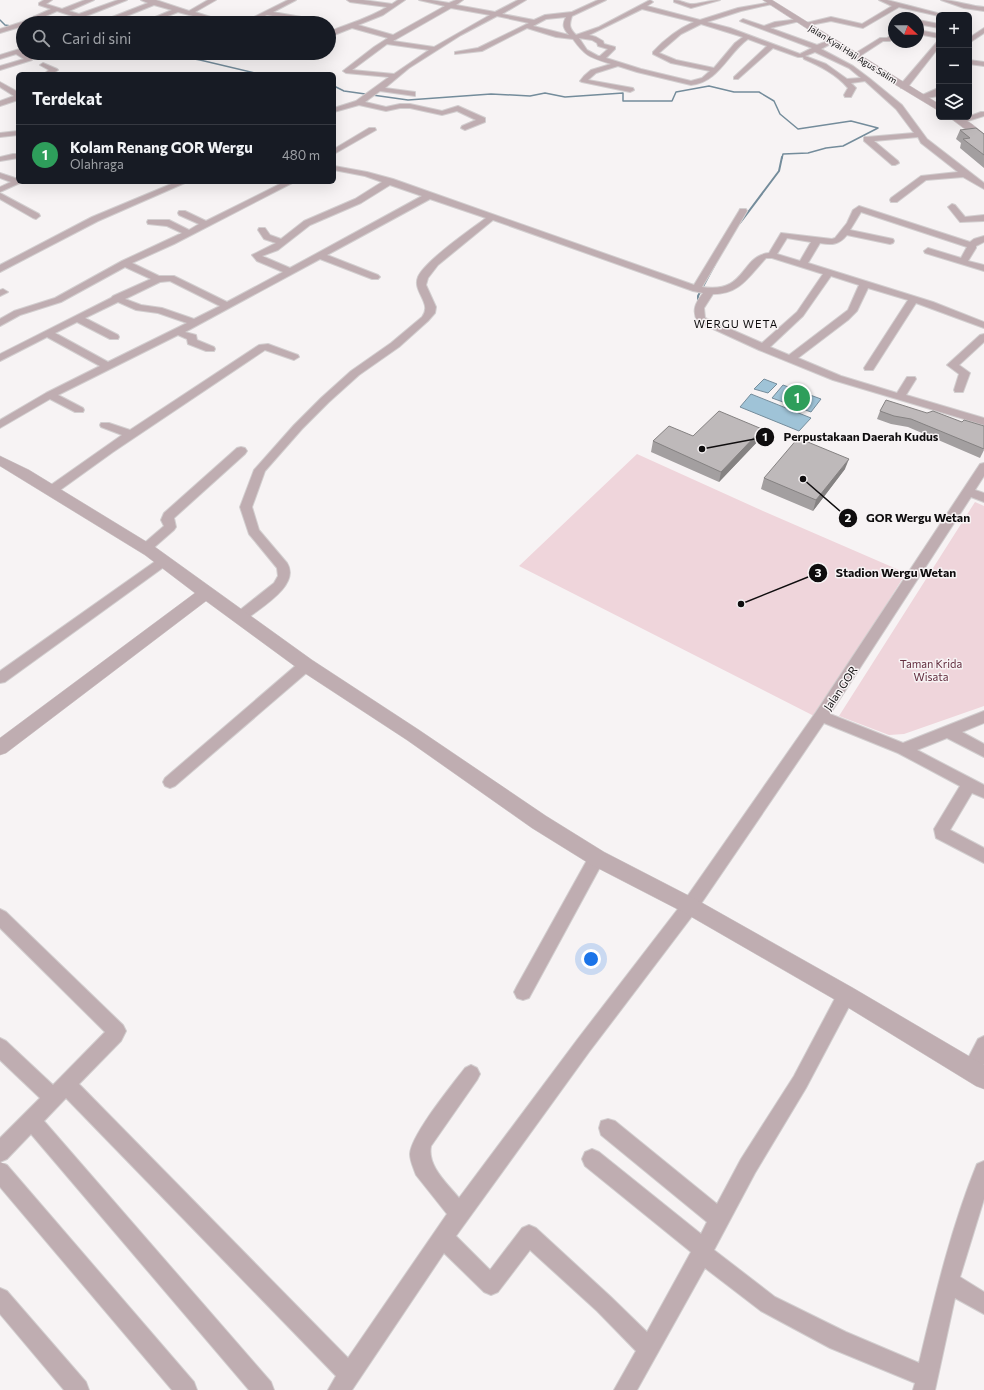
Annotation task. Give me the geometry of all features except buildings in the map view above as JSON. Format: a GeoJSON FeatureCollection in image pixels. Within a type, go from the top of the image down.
{"type":"FeatureCollection","features":[{"type":"Feature","properties":{"kind":"street"},"geometry":{"type":"LineString","coordinates":[[49,0],[41,4],[80,16],[124,0]]}},
{"type":"Feature","properties":{"kind":"street"},"geometry":{"type":"LineString","coordinates":[[40,16],[57,9],[91,0]]}},
{"type":"Feature","properties":{"kind":"street"},"geometry":{"type":"LineString","coordinates":[[144,0],[157,1],[177,10],[201,16]]}},
{"type":"Feature","properties":{"kind":"street"},"geometry":{"type":"LineString","coordinates":[[189,13],[213,0]]}},
{"type":"Feature","properties":{"kind":"street"},"geometry":{"type":"LineString","coordinates":[[260,16],[293,0]]}},
{"type":"Feature","properties":{"kind":"street"},"geometry":{"type":"LineString","coordinates":[[350,0],[393,6]]}},
{"type":"Feature","properties":{"kind":"street"},"geometry":{"type":"LineString","coordinates":[[336,29],[339,26],[350,25],[366,20],[384,12],[402,0]]}},
{"type":"Feature","properties":{"kind":"street"},"geometry":{"type":"LineString","coordinates":[[422,0],[535,22]]}},
{"type":"Feature","properties":{"kind":"street"},"geometry":{"type":"LineString","coordinates":[[396,76],[346,71],[376,48],[460,0]]}},
{"type":"Feature","properties":{"kind":"street"},"geometry":{"type":"LineString","coordinates":[[338,111],[359,103],[396,76],[459,34],[523,0]]}},
{"type":"Feature","properties":{"kind":"street"},"geometry":{"type":"LineString","coordinates":[[457,53],[480,50],[535,22],[550,16],[570,14],[603,0]]}},
{"type":"Feature","properties":{"kind":"street"},"geometry":{"type":"LineString","coordinates":[[578,37],[654,0]]}},
{"type":"Feature","properties":{"kind":"street"},"geometry":{"type":"LineString","coordinates":[[676,1],[691,6],[717,0]]}},
{"type":"Feature","properties":{"kind":"street"},"geometry":{"type":"LineString","coordinates":[[882,0],[936,14]]}},
{"type":"Feature","properties":{"kind":"street"},"geometry":{"type":"LineString","coordinates":[[944,0],[963,9],[984,9]]}},
{"type":"Feature","properties":{"kind":"street"},"geometry":{"type":"LineString","coordinates":[[120,16],[157,1]]}},
{"type":"Feature","properties":{"kind":"street"},"geometry":{"type":"LineString","coordinates":[[715,70],[678,62],[656,54],[657,51],[683,30],[741,8],[768,1]]}},
{"type":"Feature","properties":{"kind":"street","name":"Jalan Kyai Haji Agus Salim"},"geometry":{"type":"LineString","coordinates":[[768,1],[936,106]]}},
{"type":"Feature","properties":{"kind":"street"},"geometry":{"type":"LineString","coordinates":[[57,9],[62,3]]}},
{"type":"Feature","properties":{"kind":"street"},"geometry":{"type":"LineString","coordinates":[[765,28],[776,23],[828,19],[863,26],[897,5]]}},
{"type":"Feature","properties":{"kind":"street"},"geometry":{"type":"LineString","coordinates":[[642,7],[703,22],[748,36],[772,45],[801,59],[824,65],[846,81],[852,88],[848,95]]}},
{"type":"Feature","properties":{"kind":"street"},"geometry":{"type":"LineString","coordinates":[[162,16],[177,10]]}},
{"type":"Feature","properties":{"kind":"street"},"geometry":{"type":"LineString","coordinates":[[890,10],[902,12]]}},
{"type":"Feature","properties":{"kind":"street"},"geometry":{"type":"LineString","coordinates":[[213,16],[219,13]]}},
{"type":"Feature","properties":{"kind":"street"},"geometry":{"type":"LineString","coordinates":[[267,13],[284,16]]}},
{"type":"Feature","properties":{"kind":"street"},"geometry":{"type":"LineString","coordinates":[[125,14],[130,16]]}},
{"type":"Feature","properties":{"kind":"street"},"geometry":{"type":"LineString","coordinates":[[570,14],[566,24],[567,29],[578,37],[584,51],[599,58],[651,74],[694,83],[715,70],[736,46],[748,36]]}},
{"type":"Feature","properties":{"kind":"street"},"geometry":{"type":"LineString","coordinates":[[877,18],[888,21]]}},
{"type":"Feature","properties":{"kind":"street"},"geometry":{"type":"LineString","coordinates":[[366,20],[377,24]]}},
{"type":"Feature","properties":{"kind":"street"},"geometry":{"type":"LineString","coordinates":[[742,21],[765,28],[816,48],[851,67],[899,107],[924,141],[965,174],[984,187]]}},
{"type":"Feature","properties":{"kind":"street"},"geometry":{"type":"LineString","coordinates":[[924,23],[936,25]]}},
{"type":"Feature","properties":{"kind":"street"},"geometry":{"type":"LineString","coordinates":[[350,25],[394,38]]}},
{"type":"Feature","properties":{"kind":"street"},"geometry":{"type":"LineString","coordinates":[[0,31],[16,26]]}},
{"type":"Feature","properties":{"kind":"street"},"geometry":{"type":"LineString","coordinates":[[526,26],[564,36],[594,38],[601,42],[600,45],[613,48],[599,58],[589,61]]}},
{"type":"Feature","properties":{"kind":"street"},"geometry":{"type":"LineString","coordinates":[[972,39],[984,30]]}},
{"type":"Feature","properties":{"kind":"street"},"geometry":{"type":"LineString","coordinates":[[924,33],[936,35]]}},
{"type":"Feature","properties":{"kind":"street"},"geometry":{"type":"LineString","coordinates":[[854,56],[858,55],[882,39],[888,40]]}},
{"type":"Feature","properties":{"kind":"street"},"geometry":{"type":"LineString","coordinates":[[801,59],[816,48],[832,41]]}},
{"type":"Feature","properties":{"kind":"street"},"geometry":{"type":"LineString","coordinates":[[386,42],[436,49]]}},
{"type":"Feature","properties":{"kind":"street"},"geometry":{"type":"LineString","coordinates":[[972,42],[976,43]]}},
{"type":"Feature","properties":{"kind":"street"},"geometry":{"type":"LineString","coordinates":[[736,78],[772,45]]}},
{"type":"Feature","properties":{"kind":"street"},"geometry":{"type":"LineString","coordinates":[[904,86],[936,47]]}},
{"type":"Feature","properties":{"kind":"street"},"geometry":{"type":"LineString","coordinates":[[0,57],[16,52]]}},
{"type":"Feature","properties":{"kind":"street"},"geometry":{"type":"LineString","coordinates":[[0,68],[27,60]]}},
{"type":"Feature","properties":{"kind":"street"},"geometry":{"type":"LineString","coordinates":[[972,62],[984,64]]}},
{"type":"Feature","properties":{"kind":"street"},"geometry":{"type":"LineString","coordinates":[[618,64],[595,72],[586,77],[584,82],[630,90]]}},
{"type":"Feature","properties":{"kind":"street"},"geometry":{"type":"LineString","coordinates":[[43,65],[55,70],[51,72]]}},
{"type":"Feature","properties":{"kind":"street"},"geometry":{"type":"LineString","coordinates":[[846,81],[867,79]]}},
{"type":"Feature","properties":{"kind":"street"},"geometry":{"type":"LineString","coordinates":[[5,84],[16,94]]}},
{"type":"Feature","properties":{"kind":"street"},"geometry":{"type":"LineString","coordinates":[[378,90],[412,94]]}},
{"type":"Feature","properties":{"kind":"street"},"geometry":{"type":"LineString","coordinates":[[922,97],[936,92]]}},
{"type":"Feature","properties":{"kind":"street"},"geometry":{"type":"LineString","coordinates":[[0,104],[16,97]]}},
{"type":"Feature","properties":{"kind":"street"},"geometry":{"type":"LineString","coordinates":[[359,103],[381,109],[410,106],[440,113],[456,108],[482,120],[465,128]]}},
{"type":"Feature","properties":{"kind":"street"},"geometry":{"type":"LineString","coordinates":[[448,120],[466,113]]}},
{"type":"Feature","properties":{"kind":"street"},"geometry":{"type":"LineString","coordinates":[[972,116],[984,114]]}},
{"type":"Feature","properties":{"kind":"street"},"geometry":{"type":"LineString","coordinates":[[959,120],[984,139]]}},
{"type":"Feature","properties":{"kind":"street"},"geometry":{"type":"LineString","coordinates":[[336,151],[372,130]]}},
{"type":"Feature","properties":{"kind":"street"},"geometry":{"type":"LineString","coordinates":[[0,136],[16,133]]}},
{"type":"Feature","properties":{"kind":"street"},"geometry":{"type":"LineString","coordinates":[[895,163],[867,139],[920,135]]}},
{"type":"Feature","properties":{"kind":"street"},"geometry":{"type":"LineString","coordinates":[[0,159],[16,156]]}},
{"type":"Feature","properties":{"kind":"street"},"geometry":{"type":"LineString","coordinates":[[336,168],[367,174],[390,181],[492,218],[703,290],[720,292],[732,288],[746,276],[763,256],[772,255],[914,299],[984,325]]}},
{"type":"Feature","properties":{"kind":"street"},"geometry":{"type":"LineString","coordinates":[[894,200],[918,181],[936,177],[965,174]]}},
{"type":"Feature","properties":{"kind":"street"},"geometry":{"type":"LineString","coordinates":[[0,175],[16,182]]}},
{"type":"Feature","properties":{"kind":"street"},"geometry":{"type":"LineString","coordinates":[[936,177],[944,185]]}},
{"type":"Feature","properties":{"kind":"street"},"geometry":{"type":"LineString","coordinates":[[289,271],[257,257],[257,255],[275,248],[307,223],[364,198],[390,181]]}},
{"type":"Feature","properties":{"kind":"street"},"geometry":{"type":"LineString","coordinates":[[0,190],[16,182]]}},
{"type":"Feature","properties":{"kind":"street"},"geometry":{"type":"LineString","coordinates":[[0,269],[110,213],[178,184]]}},
{"type":"Feature","properties":{"kind":"street"},"geometry":{"type":"LineString","coordinates":[[1,322],[18,313],[58,300],[124,263],[189,233],[286,184]]}},
{"type":"Feature","properties":{"kind":"street"},"geometry":{"type":"LineString","coordinates":[[0,196],[36,216]]}},
{"type":"Feature","properties":{"kind":"street"},"geometry":{"type":"LineString","coordinates":[[0,425],[50,395],[195,323],[429,196]]}},
{"type":"Feature","properties":{"kind":"street"},"geometry":{"type":"LineString","coordinates":[[952,207],[963,220],[984,218]]}},
{"type":"Feature","properties":{"kind":"street"},"geometry":{"type":"LineString","coordinates":[[772,255],[784,235],[836,241],[846,232],[859,209],[972,245]]}},
{"type":"Feature","properties":{"kind":"street"},"geometry":{"type":"LineString","coordinates":[[742,211],[703,290],[699,314],[701,320],[726,333],[837,378],[984,422]]}},
{"type":"Feature","properties":{"kind":"street"},"geometry":{"type":"LineString","coordinates":[[182,212],[205,224]]}},
{"type":"Feature","properties":{"kind":"street"},"geometry":{"type":"LineString","coordinates":[[110,213],[123,219]]}},
{"type":"Feature","properties":{"kind":"street"},"geometry":{"type":"LineString","coordinates":[[240,617],[279,586],[284,579],[285,572],[283,566],[254,530],[246,507],[260,470],[298,426],[325,400],[355,373],[425,320],[430,313],[431,307],[421,285],[423,277],[435,263],[492,218]]}},
{"type":"Feature","properties":{"kind":"street"},"geometry":{"type":"LineString","coordinates":[[151,222],[169,223],[189,233]]}},
{"type":"Feature","properties":{"kind":"street"},"geometry":{"type":"LineString","coordinates":[[262,230],[267,237],[282,242]]}},
{"type":"Feature","properties":{"kind":"street"},"geometry":{"type":"LineString","coordinates":[[846,232],[890,241]]}},
{"type":"Feature","properties":{"kind":"street"},"geometry":{"type":"LineString","coordinates":[[963,262],[972,248],[972,245],[977,241],[984,239]]}},
{"type":"Feature","properties":{"kind":"street"},"geometry":{"type":"LineString","coordinates":[[803,264],[817,240]]}},
{"type":"Feature","properties":{"kind":"street"},"geometry":{"type":"LineString","coordinates":[[928,251],[984,268]]}},
{"type":"Feature","properties":{"kind":"street"},"geometry":{"type":"LineString","coordinates":[[319,255],[375,277]]}},
{"type":"Feature","properties":{"kind":"street"},"geometry":{"type":"LineString","coordinates":[[124,263],[158,278],[171,278],[226,305]]}},
{"type":"Feature","properties":{"kind":"street"},"geometry":{"type":"LineString","coordinates":[[762,348],[800,314],[829,272]]}},
{"type":"Feature","properties":{"kind":"street"},"geometry":{"type":"LineString","coordinates":[[0,358],[158,278]]}},
{"type":"Feature","properties":{"kind":"street"},"geometry":{"type":"LineString","coordinates":[[790,359],[845,318],[852,311],[865,283]]}},
{"type":"Feature","properties":{"kind":"street"},"geometry":{"type":"LineString","coordinates":[[116,298],[139,308],[159,310],[195,323]]}},
{"type":"Feature","properties":{"kind":"street"},"geometry":{"type":"LineString","coordinates":[[869,368],[914,299]]}},
{"type":"Feature","properties":{"kind":"street"},"geometry":{"type":"LineString","coordinates":[[77,318],[114,337]]}},
{"type":"Feature","properties":{"kind":"street"},"geometry":{"type":"LineString","coordinates":[[177,332],[192,338],[192,342],[210,349]]}},
{"type":"Feature","properties":{"kind":"street"},"geometry":{"type":"LineString","coordinates":[[47,333],[108,366]]}},
{"type":"Feature","properties":{"kind":"street"},"geometry":{"type":"LineString","coordinates":[[959,390],[965,373],[952,364],[984,337]]}},
{"type":"Feature","properties":{"kind":"street"},"geometry":{"type":"LineString","coordinates":[[52,490],[109,449],[263,347],[268,347],[294,357]]}},
{"type":"Feature","properties":{"kind":"street"},"geometry":{"type":"LineString","coordinates":[[900,397],[911,379]]}},
{"type":"Feature","properties":{"kind":"street"},"geometry":{"type":"LineString","coordinates":[[50,395],[79,410]]}},
{"type":"Feature","properties":{"kind":"street"},"geometry":{"type":"LineString","coordinates":[[105,425],[132,435]]}},
{"type":"Feature","properties":{"kind":"street"},"geometry":{"type":"LineString","coordinates":[[146,548],[169,529],[171,526],[167,520],[168,516],[241,451]]}},
{"type":"Feature","properties":{"kind":"street"},"geometry":{"type":"LineString","coordinates":[[0,460],[146,548],[306,665],[413,735],[539,822],[598,858],[690,906],[978,1074],[984,1045]]}},
{"type":"Feature","properties":{"kind":"street","name":"Jalan GOR"},"geometry":{"type":"LineString","coordinates":[[344,1382],[459,1214],[583,1046],[690,906],[821,716],[984,467]]}},
{"type":"Feature","properties":{"kind":"street"},"geometry":{"type":"LineString","coordinates":[[968,491],[984,498]]}},
{"type":"Feature","properties":{"kind":"street"},"geometry":{"type":"LineString","coordinates":[[0,678],[164,561]]}},
{"type":"Feature","properties":{"kind":"street"},"geometry":{"type":"LineString","coordinates":[[0,748],[206,593]]}},
{"type":"Feature","properties":{"kind":"street"},"geometry":{"type":"LineString","coordinates":[[170,782],[306,665]]}},
{"type":"Feature","properties":{"kind":"street"},"geometry":{"type":"LineString","coordinates":[[821,716],[903,749],[984,792]]}},
{"type":"Feature","properties":{"kind":"street"},"geometry":{"type":"LineString","coordinates":[[903,749],[984,717]]}},
{"type":"Feature","properties":{"kind":"street"},"geometry":{"type":"LineString","coordinates":[[948,731],[984,752]]}},
{"type":"Feature","properties":{"kind":"street"},"geometry":{"type":"LineString","coordinates":[[969,784],[942,830],[942,833],[984,856]]}},
{"type":"Feature","properties":{"kind":"street"},"geometry":{"type":"LineString","coordinates":[[523,992],[598,858]]}},
{"type":"Feature","properties":{"kind":"street"},"geometry":{"type":"LineString","coordinates":[[0,917],[117,1031],[115,1035],[60,1092],[0,1152]]}},
{"type":"Feature","properties":{"kind":"street"},"geometry":{"type":"LineString","coordinates":[[625,1390],[703,1251],[748,1166],[800,1082],[846,996]]}},
{"type":"Feature","properties":{"kind":"street"},"geometry":{"type":"LineString","coordinates":[[0,1047],[60,1092],[344,1382]]}},
{"type":"Feature","properties":{"kind":"street"},"geometry":{"type":"LineString","coordinates":[[459,1214],[423,1168],[420,1154],[423,1142],[471,1074]]}},
{"type":"Feature","properties":{"kind":"street"},"geometry":{"type":"LineString","coordinates":[[31,1120],[263,1390]]}},
{"type":"Feature","properties":{"kind":"street"},"geometry":{"type":"LineString","coordinates":[[608,1128],[719,1220]]}},
{"type":"Feature","properties":{"kind":"street"},"geometry":{"type":"LineString","coordinates":[[592,1159],[768,1304],[925,1384],[949,1282],[965,1225],[984,1170]]}},
{"type":"Feature","properties":{"kind":"street"},"geometry":{"type":"LineString","coordinates":[[0,1172],[186,1390]]}},
{"type":"Feature","properties":{"kind":"street"},"geometry":{"type":"LineString","coordinates":[[443,1238],[491,1285],[529,1235],[604,1304],[649,1349]]}},
{"type":"Feature","properties":{"kind":"street"},"geometry":{"type":"LineString","coordinates":[[949,1282],[984,1304]]}},
{"type":"Feature","properties":{"kind":"street"},"geometry":{"type":"LineString","coordinates":[[0,1298],[78,1390]]}},
{"type":"Feature","properties":{"kind":"green space"},"geometry":{"type":"Polygon","coordinates":[[[637,454],[906,573],[816,717],[519,566],[637,454]]]}},
{"type":"Feature","properties":{"kind":"green space","name":"Taman Krida Wisata"},"geometry":{"type":"Polygon","coordinates":[[[975,502],[984,506],[984,706],[904,734],[889,735],[839,716],[975,502]]]}},
{"type":"Feature","properties":{"kind":"water"},"geometry":{"type":"Polygon","coordinates":[[[764,379],[777,384],[768,393],[754,389],[764,379]]]}},
{"type":"Feature","properties":{"kind":"water"},"geometry":{"type":"Polygon","coordinates":[[[783,385],[821,399],[811,412],[772,398],[783,385]]]}},
{"type":"Feature","properties":{"kind":"water"},"geometry":{"type":"Polygon","coordinates":[[[751,394],[811,418],[799,431],[740,407],[751,394]]]}},
{"type":"Feature","properties":{"kind":"waterway"},"geometry":{"type":"LineString","coordinates":[[0,20],[5,25],[16,27]]}},
{"type":"Feature","properties":{"kind":"waterway"},"geometry":{"type":"LineString","coordinates":[[200,60],[251,72]]}},
{"type":"Feature","properties":{"kind":"waterway"},"geometry":{"type":"LineString","coordinates":[[336,87],[344,91],[408,100],[491,94],[530,96],[545,93],[565,97],[623,93],[623,101],[672,101],[676,92],[709,86],[734,92],[759,92],[774,101],[780,114],[798,129],[851,121],[878,128],[843,146],[826,148],[808,153],[783,154],[782,158]]}},
{"type":"Feature","properties":{"kind":"waterway"},"geometry":{"type":"LineString","coordinates":[[740,223],[779,171],[782,157]]}},
{"type":"Feature","properties":{"kind":"waterway"},"geometry":{"type":"LineString","coordinates":[[698,304],[698,296],[715,264]]}},
{"type":"Feature","properties":{"kind":"place","name":"Kolam Renang GOR Wergu"},"geometry":{"type":"Point","coordinates":[797,398]}},
{"type":"Feature","properties":{"kind":"place","name":"Perpustakaan Daerah Kudus"},"geometry":{"type":"Point","coordinates":[702,449]}},
{"type":"Feature","properties":{"kind":"place","name":"GOR Wergu Wetan"},"geometry":{"type":"Point","coordinates":[803,479]}},
{"type":"Feature","properties":{"kind":"place","name":"Stadion Wergu Wetan"},"geometry":{"type":"Point","coordinates":[741,604]}},
{"type":"Feature","properties":{"kind":"district","name":"WERGU WETA"},"geometry":{"type":"Point","coordinates":[736,323]}}]}
